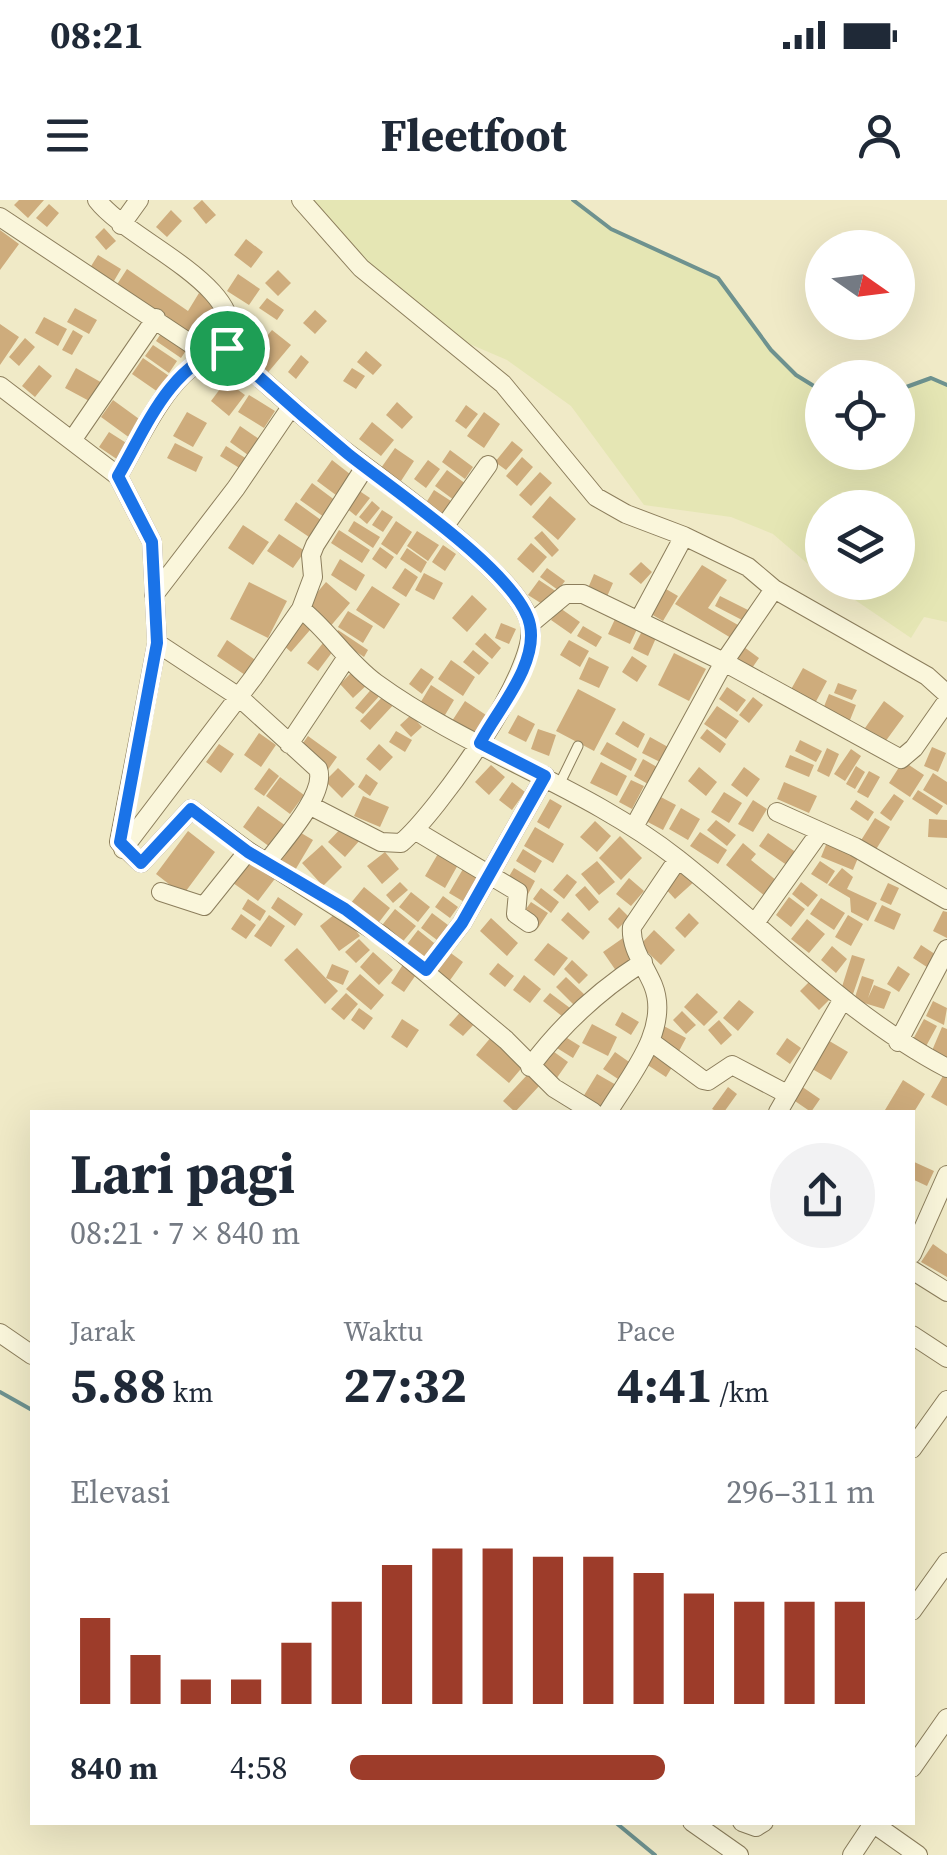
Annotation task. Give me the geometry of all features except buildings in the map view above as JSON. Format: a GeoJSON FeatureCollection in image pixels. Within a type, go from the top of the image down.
{"type":"FeatureCollection","features":[{"type":"Feature","properties":{"kind":"street"},"geometry":{"type":"LineString","coordinates":[[97,200],[121,225],[217,294],[231,324],[227,348]]}},
{"type":"Feature","properties":{"kind":"street"},"geometry":{"type":"LineString","coordinates":[[121,225],[139,200]]}},
{"type":"Feature","properties":{"kind":"street"},"geometry":{"type":"LineString","coordinates":[[302,200],[361,268],[503,384],[596,497],[748,567],[774,589],[927,676],[947,697],[914,748],[902,759],[724,662],[640,620],[571,592],[530,624]]}},
{"type":"Feature","properties":{"kind":"street"},"geometry":{"type":"LineString","coordinates":[[0,217],[206,354]]}},
{"type":"Feature","properties":{"kind":"street"},"geometry":{"type":"LineString","coordinates":[[73,439],[156,318]]}},
{"type":"Feature","properties":{"kind":"street"},"geometry":{"type":"LineString","coordinates":[[118,476],[170,388],[194,362],[227,348]]}},
{"type":"Feature","properties":{"kind":"street"},"geometry":{"type":"LineString","coordinates":[[227,348],[365,468],[444,527],[498,577],[530,624],[526,662],[480,743],[416,831],[401,844],[388,844],[309,805]]}},
{"type":"Feature","properties":{"kind":"street"},"geometry":{"type":"LineString","coordinates":[[0,386],[118,476],[152,542],[157,643],[120,842],[123,849],[141,863],[189,809],[248,852],[345,909],[426,970],[554,1088],[590,1110]]}},
{"type":"Feature","properties":{"kind":"street"},"geometry":{"type":"LineString","coordinates":[[154,595],[292,407]]}},
{"type":"Feature","properties":{"kind":"street"},"geometry":{"type":"LineString","coordinates":[[444,527],[488,465]]}},
{"type":"Feature","properties":{"kind":"street"},"geometry":{"type":"LineString","coordinates":[[123,849],[301,609],[313,577],[311,555],[315,545],[365,468]]}},
{"type":"Feature","properties":{"kind":"street"},"geometry":{"type":"LineString","coordinates":[[640,620],[684,536]]}},
{"type":"Feature","properties":{"kind":"street"},"geometry":{"type":"LineString","coordinates":[[634,827],[724,662],[774,589]]}},
{"type":"Feature","properties":{"kind":"street"},"geometry":{"type":"LineString","coordinates":[[301,609],[376,683],[450,729],[553,779],[634,827],[898,1042],[947,1068]]}},
{"type":"Feature","properties":{"kind":"street"},"geometry":{"type":"LineString","coordinates":[[157,643],[240,696],[322,775],[309,805],[268,861]]}},
{"type":"Feature","properties":{"kind":"street"},"geometry":{"type":"LineString","coordinates":[[289,744],[346,657]]}},
{"type":"Feature","properties":{"kind":"street"},"geometry":{"type":"LineString","coordinates":[[426,970],[462,923],[553,779]]}},
{"type":"Feature","properties":{"kind":"street"},"geometry":{"type":"LineString","coordinates":[[777,812],[855,847],[947,900]]}},
{"type":"Feature","properties":{"kind":"street"},"geometry":{"type":"LineString","coordinates":[[416,831],[518,892],[516,914],[529,923]]}},
{"type":"Feature","properties":{"kind":"street"},"geometry":{"type":"LineString","coordinates":[[755,922],[820,832]]}},
{"type":"Feature","properties":{"kind":"street"},"geometry":{"type":"LineString","coordinates":[[162,892],[204,906],[248,852]]}},
{"type":"Feature","properties":{"kind":"street"},"geometry":{"type":"LineString","coordinates":[[609,1110],[650,1041],[657,1006],[656,990],[631,937],[632,927],[678,859]]}},
{"type":"Feature","properties":{"kind":"street"},"geometry":{"type":"LineString","coordinates":[[898,1042],[947,949]]}},
{"type":"Feature","properties":{"kind":"street"},"geometry":{"type":"LineString","coordinates":[[530,1066],[580,1010],[643,962]]}},
{"type":"Feature","properties":{"kind":"street"},"geometry":{"type":"LineString","coordinates":[[779,1110],[844,999]]}},
{"type":"Feature","properties":{"kind":"street"},"geometry":{"type":"LineString","coordinates":[[650,1041],[702,1080],[708,1082],[732,1065],[787,1094]]}},
{"type":"Feature","properties":{"kind":"street"},"geometry":{"type":"LineString","coordinates":[[915,1247],[947,1175]]}},
{"type":"Feature","properties":{"kind":"street"},"geometry":{"type":"LineString","coordinates":[[915,1272],[947,1292]]}},
{"type":"Feature","properties":{"kind":"street"},"geometry":{"type":"LineString","coordinates":[[0,1333],[30,1354]]}},
{"type":"Feature","properties":{"kind":"street"},"geometry":{"type":"LineString","coordinates":[[915,1337],[947,1358]]}},
{"type":"Feature","properties":{"kind":"street"},"geometry":{"type":"LineString","coordinates":[[915,1445],[947,1400]]}},
{"type":"Feature","properties":{"kind":"street"},"geometry":{"type":"LineString","coordinates":[[918,1591],[947,1562]]}},
{"type":"Feature","properties":{"kind":"street"},"geometry":{"type":"LineString","coordinates":[[915,1764],[947,1718]]}},
{"type":"Feature","properties":{"kind":"street"},"geometry":{"type":"LineString","coordinates":[[696,1825],[739,1855]]}},
{"type":"Feature","properties":{"kind":"street"},"geometry":{"type":"LineString","coordinates":[[852,1855],[873,1825]]}},
{"type":"Feature","properties":{"kind":"street"},"geometry":{"type":"LineString","coordinates":[[877,1825],[918,1855]]}},
{"type":"Feature","properties":{"kind":"lane"},"geometry":{"type":"LineString","coordinates":[[553,779],[578,746]]}},
{"type":"Feature","properties":{"kind":"green space"},"geometry":{"type":"Polygon","coordinates":[[[303,200],[573,200],[611,229],[718,278],[771,350],[805,381],[805,470],[915,470],[915,384],[931,378],[947,385],[947,622],[924,617],[911,638],[855,600],[915,600],[915,490],[805,490],[805,561],[773,534],[731,517],[644,505],[571,406],[507,360],[451,336],[337,240],[303,200]]]}},
{"type":"Feature","properties":{"kind":"waterway"},"geometry":{"type":"LineString","coordinates":[[573,200],[611,229],[718,278],[771,350],[805,381]]}},
{"type":"Feature","properties":{"kind":"waterway"},"geometry":{"type":"LineString","coordinates":[[915,384],[931,378],[947,385]]}},
{"type":"Feature","properties":{"kind":"waterway"},"geometry":{"type":"LineString","coordinates":[[0,1392],[30,1409]]}},
{"type":"Feature","properties":{"kind":"waterway"},"geometry":{"type":"LineString","coordinates":[[619,1825],[655,1855]]}},
{"type":"Feature","properties":{"kind":"route"},"geometry":{"type":"LineString","coordinates":[[227,348],[365,468],[469,547],[498,577],[530,624],[526,662],[480,743],[545,776],[462,923],[426,970],[345,909],[248,852],[191,809],[141,863],[120,842],[157,643],[152,542],[132,496],[118,476],[182,373],[200,357],[227,348]]}}]}
